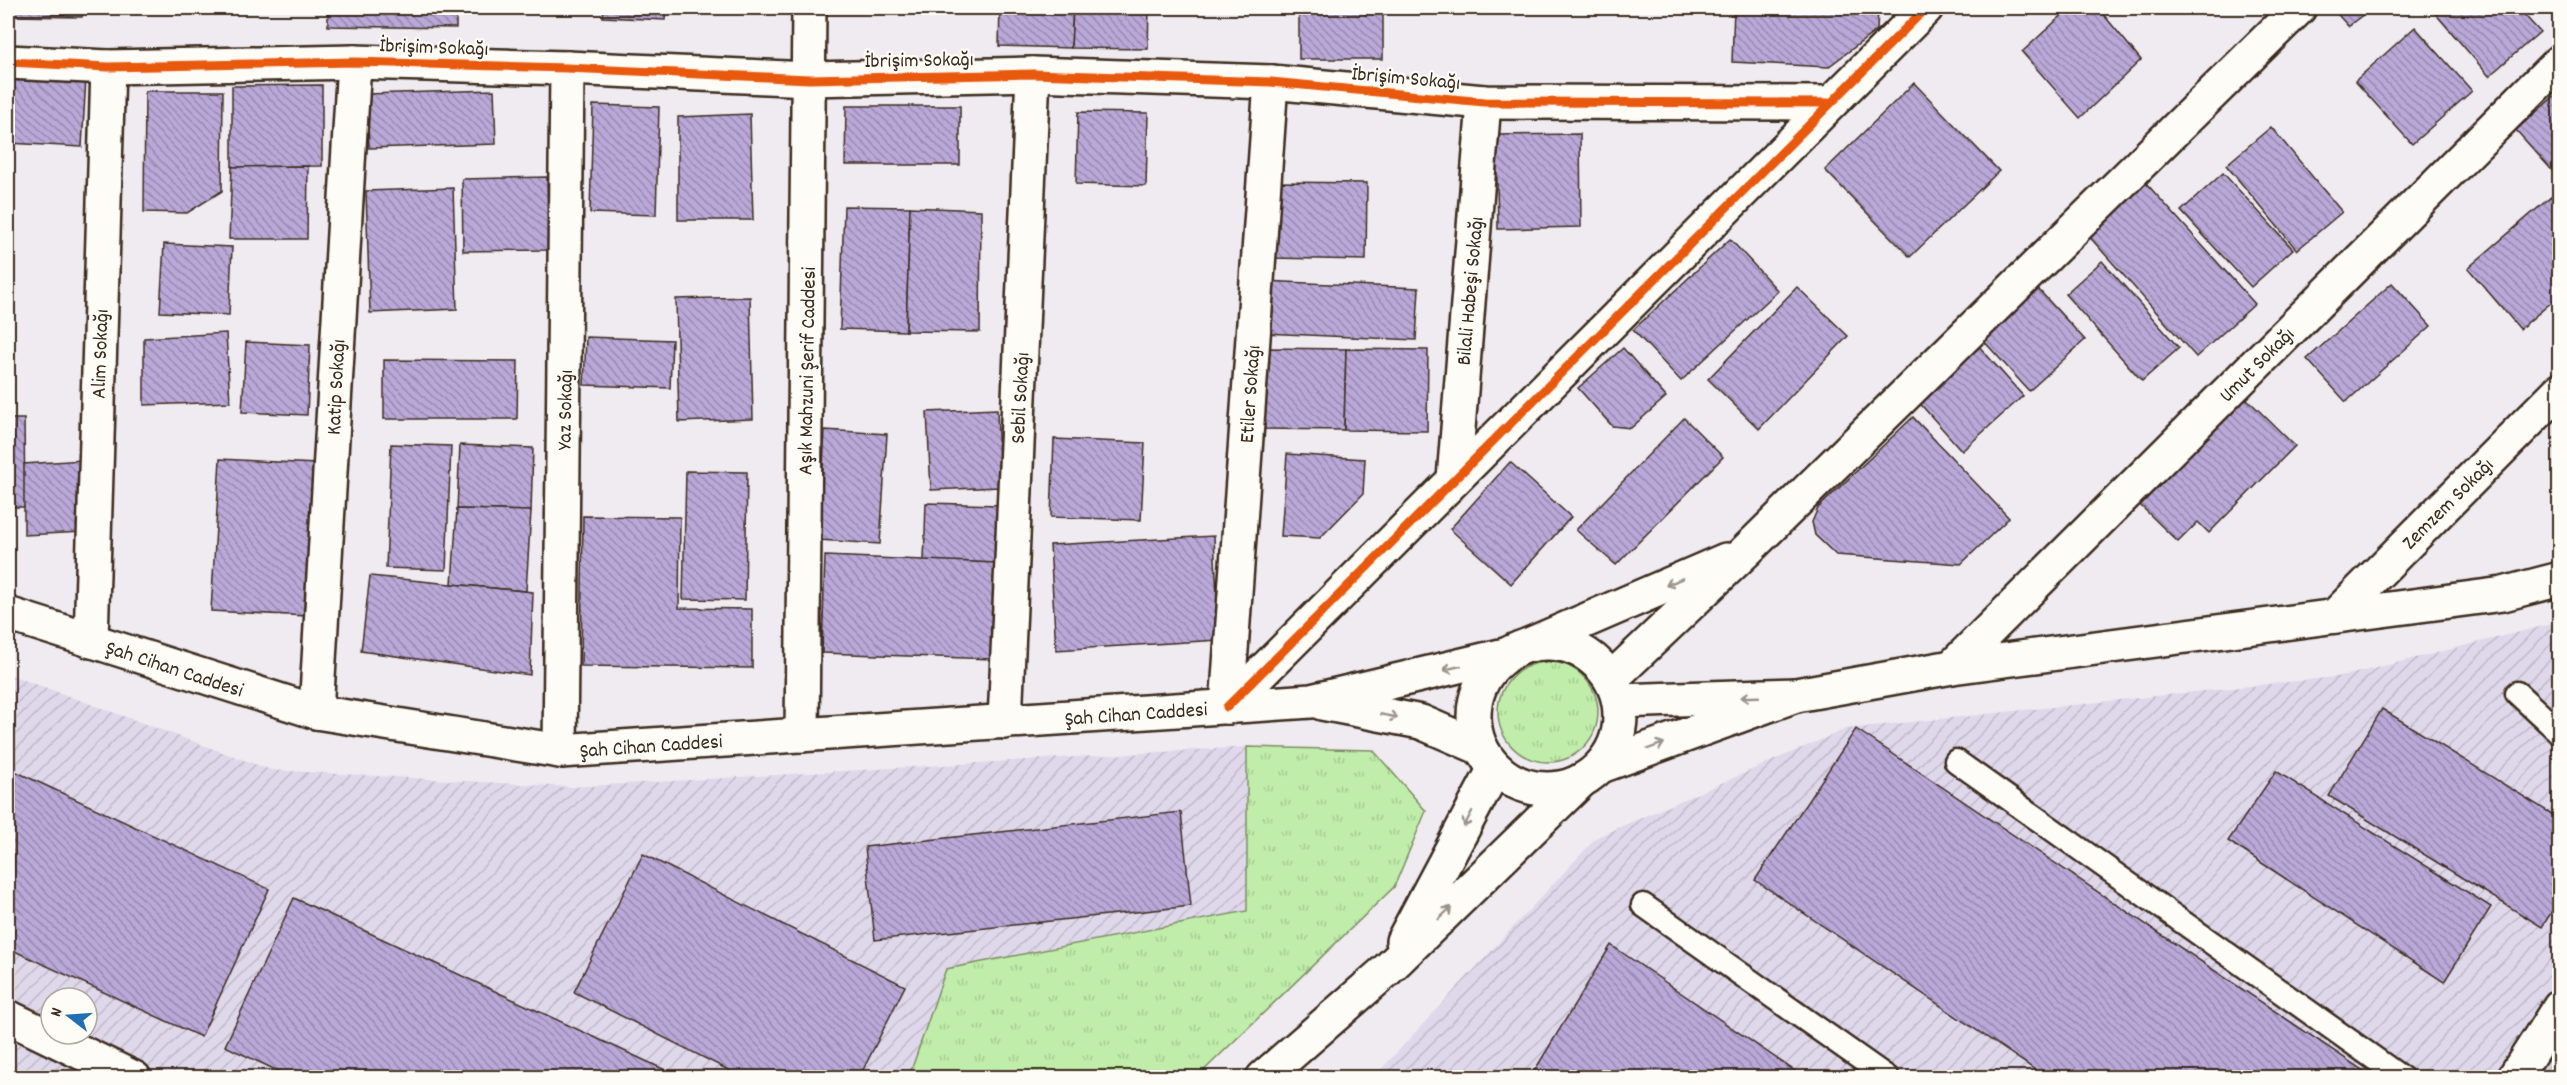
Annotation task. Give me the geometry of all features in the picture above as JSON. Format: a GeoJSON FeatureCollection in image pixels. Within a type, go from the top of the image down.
{"type":"FeatureCollection","features":[{"type":"Feature","properties":{"kind":"street","name":"Aşık Mahzuni Şerif Caddesi"},"geometry":{"type":"LineString","coordinates":[[802,735],[810,8]]}},
{"type":"Feature","properties":{"kind":"street"},"geometry":{"type":"LineString","coordinates":[[1615,690],[1747,550],[2299,8]]}},
{"type":"Feature","properties":{"kind":"street"},"geometry":{"type":"LineString","coordinates":[[1227,707],[1920,11]]}},
{"type":"Feature","properties":{"kind":"street","name":"Umut Sokağı"},"geometry":{"type":"LineString","coordinates":[[1952,667],[2559,61]]}},
{"type":"Feature","properties":{"kind":"street","name":"İbrişim Sokağı"},"geometry":{"type":"LineString","coordinates":[[8,62],[108,67],[354,62],[567,68],[809,79],[1033,74],[1271,82],[1484,102],[1830,103]]}},
{"type":"Feature","properties":{"kind":"street","name":"Katip Sokağı"},"geometry":{"type":"LineString","coordinates":[[316,712],[354,62]]}},
{"type":"Feature","properties":{"kind":"street","name":"Alim Sokağı"},"geometry":{"type":"LineString","coordinates":[[91,640],[108,67]]}},
{"type":"Feature","properties":{"kind":"street","name":"Yaz Sokağı"},"geometry":{"type":"LineString","coordinates":[[560,752],[567,68]]}},
{"type":"Feature","properties":{"kind":"street","name":"Sebil Sokağı"},"geometry":{"type":"LineString","coordinates":[[1005,722],[1033,74]]}},
{"type":"Feature","properties":{"kind":"street","name":"Etiler Sokağı"},"geometry":{"type":"LineString","coordinates":[[1227,707],[1271,82]]}},
{"type":"Feature","properties":{"kind":"street","name":"Bilali Habeşi Sokağı"},"geometry":{"type":"LineString","coordinates":[[1454,479],[1484,102]]}},
{"type":"Feature","properties":{"kind":"street","name":"Zemzem Sokağı"},"geometry":{"type":"LineString","coordinates":[[2335,616],[2559,390]]}},
{"type":"Feature","properties":{"kind":"street"},"geometry":{"type":"LineString","coordinates":[[1388,969],[1488,758],[1475,728],[1475,706],[1481,686],[1493,668],[1519,650],[1747,550]]}},
{"type":"Feature","properties":{"kind":"street"},"geometry":{"type":"LineString","coordinates":[[1311,701],[1421,722],[1488,758],[1515,782],[1537,789],[1560,788],[1592,773],[1796,695],[1952,667],[2503,594],[2559,579]]}},
{"type":"Feature","properties":{"kind":"street","name":"Şah Cihan Caddesi"},"geometry":{"type":"LineString","coordinates":[[8,614],[316,712],[560,752],[1311,701]]}},
{"type":"Feature","properties":{"kind":"street"},"geometry":{"type":"LineString","coordinates":[[1264,1077],[1388,969],[1592,773],[1614,747],[1620,724],[1615,690],[1596,661],[1576,648],[1552,643],[1311,701]]}},
{"type":"Feature","properties":{"kind":"street"},"geometry":{"type":"LineString","coordinates":[[1615,690],[1796,695]]}},
{"type":"Feature","properties":{"kind":"street"},"geometry":{"type":"LineString","coordinates":[[2514,1077],[2559,1006]]}},
{"type":"Feature","properties":{"kind":"street"},"geometry":{"type":"LineString","coordinates":[[8,1017],[134,1077]]}},
{"type":"Feature","properties":{"kind":"lane"},"geometry":{"type":"LineString","coordinates":[[2517,693],[2559,733]]}},
{"type":"Feature","properties":{"kind":"lane"},"geometry":{"type":"LineString","coordinates":[[1956,760],[2402,1077]]}},
{"type":"Feature","properties":{"kind":"lane"},"geometry":{"type":"LineString","coordinates":[[1643,905],[1888,1077]]}},
{"type":"Feature","properties":{"kind":"shaded area"},"geometry":{"type":"Polygon","coordinates":[[[2559,622],[2559,1077],[1373,1078],[1597,837],[1846,729],[2344,676],[2559,622]]]}},
{"type":"Feature","properties":{"kind":"shaded area"},"geometry":{"type":"Polygon","coordinates":[[[8,674],[271,770],[572,787],[1247,747],[1247,911],[946,969],[909,1077],[8,1077],[8,674]]]}},
{"type":"Feature","properties":{"kind":"green space"},"geometry":{"type":"Polygon","coordinates":[[[1548,662],[1576,670],[1590,684],[1598,712],[1590,740],[1576,754],[1548,762],[1520,754],[1506,740],[1498,712],[1506,684],[1520,670],[1548,662]]]}},
{"type":"Feature","properties":{"kind":"green space"},"geometry":{"type":"Polygon","coordinates":[[[1247,747],[1373,750],[1426,811],[1394,887],[1197,1077],[909,1077],[946,969],[1247,911],[1247,747]]]}},
{"type":"Feature","properties":{"kind":"building"},"geometry":{"type":"Polygon","coordinates":[[[8,8],[83,8],[82,17],[8,16],[8,8]]]}},
{"type":"Feature","properties":{"kind":"building"},"geometry":{"type":"Polygon","coordinates":[[[328,8],[456,8],[456,28],[328,26],[328,8]]]}},
{"type":"Feature","properties":{"kind":"building"},"geometry":{"type":"Polygon","coordinates":[[[604,8],[666,8],[665,20],[603,17],[604,8]]]}},
{"type":"Feature","properties":{"kind":"building"},"geometry":{"type":"Polygon","coordinates":[[[1000,8],[1073,8],[1071,48],[999,46],[1000,8]]]}},
{"type":"Feature","properties":{"kind":"building"},"geometry":{"type":"Polygon","coordinates":[[[1073,8],[1149,8],[1148,49],[1071,48],[1073,8]]]}},
{"type":"Feature","properties":{"kind":"building"},"geometry":{"type":"Polygon","coordinates":[[[1299,8],[1383,8],[1383,59],[1299,59],[1299,8]]]}},
{"type":"Feature","properties":{"kind":"building"},"geometry":{"type":"Polygon","coordinates":[[[1734,8],[1878,8],[1877,30],[1828,67],[1732,62],[1734,8]]]}},
{"type":"Feature","properties":{"kind":"building"},"geometry":{"type":"Polygon","coordinates":[[[2070,8],[2098,8],[2141,60],[2080,118],[2022,52],[2070,8]]]}},
{"type":"Feature","properties":{"kind":"building"},"geometry":{"type":"Polygon","coordinates":[[[2332,8],[2372,8],[2348,26],[2332,8]]]}},
{"type":"Feature","properties":{"kind":"building"},"geometry":{"type":"Polygon","coordinates":[[[2439,8],[2518,8],[2540,32],[2489,76],[2434,12],[2439,8]]]}},
{"type":"Feature","properties":{"kind":"building"},"geometry":{"type":"Polygon","coordinates":[[[2415,27],[2472,91],[2412,144],[2355,81],[2415,27]]]}},
{"type":"Feature","properties":{"kind":"building"},"geometry":{"type":"Polygon","coordinates":[[[8,73],[86,77],[82,147],[8,143],[8,73]]]}},
{"type":"Feature","properties":{"kind":"building"},"geometry":{"type":"Polygon","coordinates":[[[1914,83],[1999,171],[1910,257],[1825,170],[1914,83]]]}},
{"type":"Feature","properties":{"kind":"building"},"geometry":{"type":"Polygon","coordinates":[[[322,85],[322,166],[232,167],[232,86],[322,85]]]}},
{"type":"Feature","properties":{"kind":"building"},"geometry":{"type":"Polygon","coordinates":[[[494,90],[496,144],[369,148],[367,94],[494,90]]]}},
{"type":"Feature","properties":{"kind":"building"},"geometry":{"type":"Polygon","coordinates":[[[145,91],[223,91],[222,191],[187,213],[144,212],[145,91]]]}},
{"type":"Feature","properties":{"kind":"building"},"geometry":{"type":"Polygon","coordinates":[[[2560,91],[2560,175],[2558,177],[2516,130],[2560,91]]]}},
{"type":"Feature","properties":{"kind":"building"},"geometry":{"type":"Polygon","coordinates":[[[593,105],[659,107],[656,215],[590,213],[593,105]]]}},
{"type":"Feature","properties":{"kind":"building"},"geometry":{"type":"Polygon","coordinates":[[[846,106],[960,106],[960,165],[845,165],[846,106]]]}},
{"type":"Feature","properties":{"kind":"building"},"geometry":{"type":"Polygon","coordinates":[[[1078,112],[1148,113],[1146,186],[1076,184],[1078,112]]]}},
{"type":"Feature","properties":{"kind":"building"},"geometry":{"type":"Polygon","coordinates":[[[750,114],[753,220],[678,220],[678,117],[750,114]]]}},
{"type":"Feature","properties":{"kind":"building"},"geometry":{"type":"Polygon","coordinates":[[[2271,127],[2342,212],[2297,250],[2226,165],[2271,127]]]}},
{"type":"Feature","properties":{"kind":"building"},"geometry":{"type":"Polygon","coordinates":[[[1580,134],[1581,227],[1498,229],[1496,135],[1580,134]]]}},
{"type":"Feature","properties":{"kind":"building"},"geometry":{"type":"Polygon","coordinates":[[[308,166],[307,239],[229,239],[232,167],[308,166]]]}},
{"type":"Feature","properties":{"kind":"building"},"geometry":{"type":"Polygon","coordinates":[[[2223,173],[2293,249],[2251,287],[2181,211],[2223,173]]]}},
{"type":"Feature","properties":{"kind":"building"},"geometry":{"type":"Polygon","coordinates":[[[547,177],[549,250],[463,251],[462,179],[547,177]]]}},
{"type":"Feature","properties":{"kind":"building"},"geometry":{"type":"Polygon","coordinates":[[[1275,182],[1367,183],[1366,260],[1273,258],[1275,182]]]}},
{"type":"Feature","properties":{"kind":"building"},"geometry":{"type":"Polygon","coordinates":[[[2145,182],[2255,304],[2196,357],[2087,234],[2145,182]]]}},
{"type":"Feature","properties":{"kind":"building"},"geometry":{"type":"Polygon","coordinates":[[[453,188],[457,309],[370,313],[366,191],[453,188]]]}},
{"type":"Feature","properties":{"kind":"building"},"geometry":{"type":"Polygon","coordinates":[[[2552,196],[2560,204],[2560,295],[2520,329],[2468,268],[2552,196]]]}},
{"type":"Feature","properties":{"kind":"building"},"geometry":{"type":"Polygon","coordinates":[[[844,206],[910,207],[906,331],[840,329],[844,206]]]}},
{"type":"Feature","properties":{"kind":"building"},"geometry":{"type":"Polygon","coordinates":[[[910,207],[981,210],[980,332],[906,331],[910,207]]]}},
{"type":"Feature","properties":{"kind":"building"},"geometry":{"type":"Polygon","coordinates":[[[1730,239],[1778,291],[1681,381],[1633,330],[1730,239]]]}},
{"type":"Feature","properties":{"kind":"building"},"geometry":{"type":"Polygon","coordinates":[[[164,244],[232,247],[229,315],[160,312],[164,244]]]}},
{"type":"Feature","properties":{"kind":"building"},"geometry":{"type":"Polygon","coordinates":[[[2102,261],[2179,348],[2142,381],[2065,294],[2102,261]]]}},
{"type":"Feature","properties":{"kind":"building"},"geometry":{"type":"Polygon","coordinates":[[[1263,281],[1419,288],[1416,340],[1261,333],[1263,281]]]}},
{"type":"Feature","properties":{"kind":"building"},"geometry":{"type":"Polygon","coordinates":[[[2392,283],[2431,326],[2346,402],[2307,359],[2392,283]]]}},
{"type":"Feature","properties":{"kind":"building"},"geometry":{"type":"Polygon","coordinates":[[[1797,287],[1848,336],[1759,429],[1708,379],[1797,287]]]}},
{"type":"Feature","properties":{"kind":"building"},"geometry":{"type":"Polygon","coordinates":[[[2038,289],[2085,340],[2029,391],[1983,340],[2038,289]]]}},
{"type":"Feature","properties":{"kind":"building"},"geometry":{"type":"Polygon","coordinates":[[[750,297],[753,419],[679,422],[676,299],[750,297]]]}},
{"type":"Feature","properties":{"kind":"building"},"geometry":{"type":"Polygon","coordinates":[[[226,333],[230,402],[144,405],[144,338],[226,333]]]}},
{"type":"Feature","properties":{"kind":"building"},"geometry":{"type":"Polygon","coordinates":[[[586,337],[672,340],[670,388],[584,385],[586,337]]]}},
{"type":"Feature","properties":{"kind":"building"},"geometry":{"type":"Polygon","coordinates":[[[246,342],[310,345],[307,415],[242,412],[246,342]]]}},
{"type":"Feature","properties":{"kind":"building"},"geometry":{"type":"Polygon","coordinates":[[[1977,344],[2023,396],[1962,451],[1916,399],[1977,344]]]}},
{"type":"Feature","properties":{"kind":"building"},"geometry":{"type":"Polygon","coordinates":[[[1264,348],[1346,349],[1344,430],[1261,429],[1264,348]]]}},
{"type":"Feature","properties":{"kind":"building"},"geometry":{"type":"Polygon","coordinates":[[[1623,348],[1666,397],[1631,428],[1612,426],[1578,388],[1623,348]]]}},
{"type":"Feature","properties":{"kind":"building"},"geometry":{"type":"Polygon","coordinates":[[[1346,349],[1428,350],[1427,431],[1344,430],[1346,349]]]}},
{"type":"Feature","properties":{"kind":"building"},"geometry":{"type":"Polygon","coordinates":[[[384,360],[518,361],[517,419],[384,419],[384,360]]]}},
{"type":"Feature","properties":{"kind":"building"},"geometry":{"type":"Polygon","coordinates":[[[2245,397],[2295,446],[2209,533],[2198,522],[2178,542],[2140,505],[2245,397]]]}},
{"type":"Feature","properties":{"kind":"building"},"geometry":{"type":"Polygon","coordinates":[[[997,409],[1000,487],[931,490],[927,412],[997,409]]]}},
{"type":"Feature","properties":{"kind":"building"},"geometry":{"type":"Polygon","coordinates":[[[1913,417],[2009,518],[1961,564],[1836,555],[1815,535],[1812,522],[1818,508],[1913,417]]]}},
{"type":"Feature","properties":{"kind":"building"},"geometry":{"type":"Polygon","coordinates":[[[1684,418],[1723,457],[1616,565],[1576,530],[1684,418]]]}},
{"type":"Feature","properties":{"kind":"building"},"geometry":{"type":"Polygon","coordinates":[[[8,419],[24,419],[25,507],[8,507],[8,419]]]}},
{"type":"Feature","properties":{"kind":"building"},"geometry":{"type":"Polygon","coordinates":[[[825,430],[887,434],[880,544],[819,540],[825,430]]]}},
{"type":"Feature","properties":{"kind":"building"},"geometry":{"type":"Polygon","coordinates":[[[1054,439],[1145,443],[1141,520],[1051,517],[1054,439]]]}},
{"type":"Feature","properties":{"kind":"building"},"geometry":{"type":"Polygon","coordinates":[[[391,444],[451,446],[446,570],[386,568],[391,444]]]}},
{"type":"Feature","properties":{"kind":"building"},"geometry":{"type":"Polygon","coordinates":[[[460,445],[533,448],[531,511],[457,509],[460,445]]]}},
{"type":"Feature","properties":{"kind":"building"},"geometry":{"type":"Polygon","coordinates":[[[1287,454],[1365,459],[1363,494],[1320,538],[1281,536],[1287,454]]]}},
{"type":"Feature","properties":{"kind":"building"},"geometry":{"type":"Polygon","coordinates":[[[220,459],[316,464],[307,616],[211,611],[220,459]]]}},
{"type":"Feature","properties":{"kind":"building"},"geometry":{"type":"Polygon","coordinates":[[[83,460],[83,532],[24,535],[24,464],[83,460]]]}},
{"type":"Feature","properties":{"kind":"building"},"geometry":{"type":"Polygon","coordinates":[[[1510,462],[1571,517],[1511,584],[1450,529],[1510,462]]]}},
{"type":"Feature","properties":{"kind":"building"},"geometry":{"type":"Polygon","coordinates":[[[686,471],[747,472],[745,600],[683,599],[686,471]]]}},
{"type":"Feature","properties":{"kind":"building"},"geometry":{"type":"Polygon","coordinates":[[[926,503],[999,505],[997,563],[924,561],[926,503]]]}},
{"type":"Feature","properties":{"kind":"building"},"geometry":{"type":"Polygon","coordinates":[[[457,509],[531,511],[526,591],[452,584],[457,509]]]}},
{"type":"Feature","properties":{"kind":"building"},"geometry":{"type":"Polygon","coordinates":[[[583,516],[680,517],[679,608],[752,609],[752,668],[581,666],[583,516]]]}},
{"type":"Feature","properties":{"kind":"building"},"geometry":{"type":"Polygon","coordinates":[[[1214,536],[1219,640],[1056,650],[1050,545],[1214,536]]]}},
{"type":"Feature","properties":{"kind":"building"},"geometry":{"type":"Polygon","coordinates":[[[825,556],[997,563],[993,659],[822,653],[825,556]]]}},
{"type":"Feature","properties":{"kind":"building"},"geometry":{"type":"Polygon","coordinates":[[[370,576],[533,592],[530,675],[361,651],[370,576]]]}},
{"type":"Feature","properties":{"kind":"building"},"geometry":{"type":"Polygon","coordinates":[[[2382,709],[2560,819],[2560,899],[2542,927],[2329,796],[2382,709]]]}},
{"type":"Feature","properties":{"kind":"building"},"geometry":{"type":"Polygon","coordinates":[[[1856,729],[2374,1078],[2047,1078],[1755,880],[1856,729]]]}},
{"type":"Feature","properties":{"kind":"building"},"geometry":{"type":"Polygon","coordinates":[[[8,768],[269,889],[201,1037],[99,990],[99,986],[90,986],[8,948],[8,768]]]}},
{"type":"Feature","properties":{"kind":"building"},"geometry":{"type":"Polygon","coordinates":[[[2276,771],[2491,907],[2444,982],[2228,841],[2276,771]]]}},
{"type":"Feature","properties":{"kind":"building"},"geometry":{"type":"Polygon","coordinates":[[[1181,812],[1191,906],[875,940],[865,847],[1181,812]]]}},
{"type":"Feature","properties":{"kind":"building"},"geometry":{"type":"Polygon","coordinates":[[[643,854],[905,986],[859,1078],[744,1078],[574,992],[643,854]]]}},
{"type":"Feature","properties":{"kind":"building"},"geometry":{"type":"Polygon","coordinates":[[[294,898],[676,1075],[675,1078],[293,1078],[225,1046],[294,898]]]}},
{"type":"Feature","properties":{"kind":"building"},"geometry":{"type":"Polygon","coordinates":[[[1611,945],[1805,1078],[1530,1078],[1611,945]]]}},
{"type":"Feature","properties":{"kind":"building"},"geometry":{"type":"Polygon","coordinates":[[[8,1068],[27,1078],[8,1078],[8,1068]]]}},
{"type":"Feature","properties":{"kind":"cycle path"},"geometry":{"type":"LineString","coordinates":[[1227,707],[1926,8]]}},
{"type":"Feature","properties":{"kind":"cycle path"},"geometry":{"type":"LineString","coordinates":[[8,62],[108,67],[354,62],[567,68],[809,79],[1033,74],[1271,82],[1484,102],[1830,103]]}}]}
